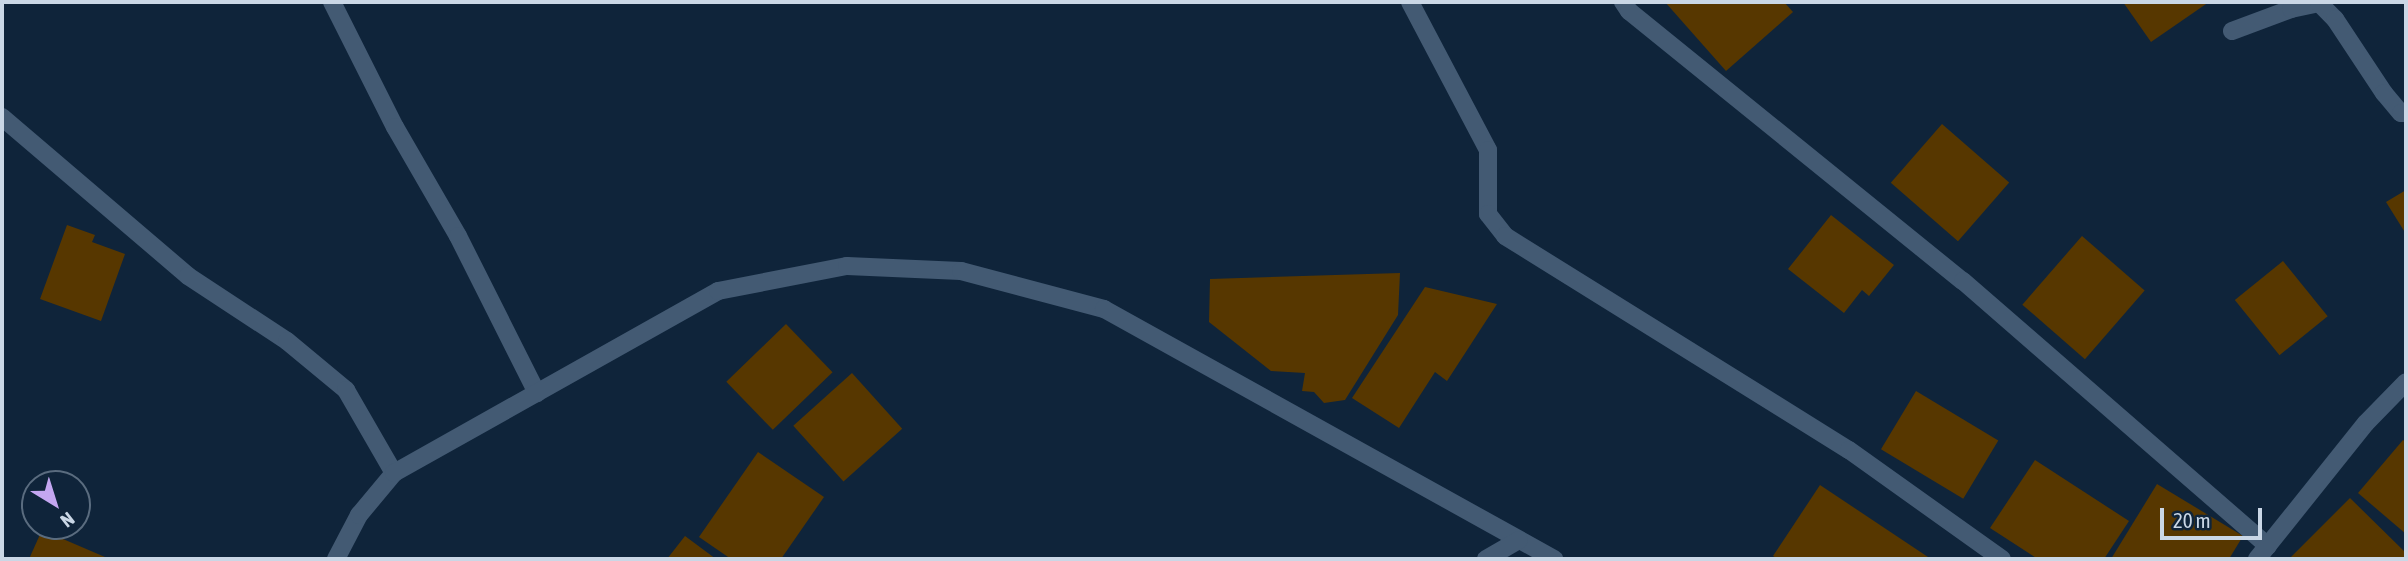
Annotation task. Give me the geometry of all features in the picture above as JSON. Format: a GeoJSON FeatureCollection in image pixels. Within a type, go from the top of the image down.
{"type":"FeatureCollection","features":[{"type":"Feature","properties":{"kind":"street"},"geometry":{"type":"LineString","coordinates":[[332,2],[396,127],[458,236],[537,393]]}},
{"type":"Feature","properties":{"kind":"street"},"geometry":{"type":"LineString","coordinates":[[1410,2],[1488,150],[1488,214],[1505,236],[1849,450],[2002,559]]}},
{"type":"Feature","properties":{"kind":"street"},"geometry":{"type":"LineString","coordinates":[[1623,2],[1629,11],[1963,281],[2263,552],[2366,423],[2406,382]]}},
{"type":"Feature","properties":{"kind":"street"},"geometry":{"type":"LineString","coordinates":[[2232,31],[2291,9],[2319,4],[2335,19],[2384,93],[2401,113],[2406,113]]}},
{"type":"Feature","properties":{"kind":"street"},"geometry":{"type":"LineString","coordinates":[[2,117],[188,276],[287,341],[346,390],[394,473]]}},
{"type":"Feature","properties":{"kind":"street"},"geometry":{"type":"LineString","coordinates":[[336,559],[359,515],[394,473],[718,291],[847,266],[961,271],[1104,309],[1554,559]]}},
{"type":"Feature","properties":{"kind":"street"},"geometry":{"type":"LineString","coordinates":[[1486,559],[1519,541]]}},
{"type":"Feature","properties":{"kind":"building"},"geometry":{"type":"Polygon","coordinates":[[[1665,2],[1784,2],[1793,12],[1726,71],[1665,2]]]}},
{"type":"Feature","properties":{"kind":"building"},"geometry":{"type":"Polygon","coordinates":[[[2123,2],[2209,2],[2151,42],[2123,2]]]}},
{"type":"Feature","properties":{"kind":"building"},"geometry":{"type":"Polygon","coordinates":[[[1942,124],[2009,182],[1958,241],[1891,183],[1942,124]]]}},
{"type":"Feature","properties":{"kind":"building"},"geometry":{"type":"Polygon","coordinates":[[[2406,190],[2406,234],[2386,202],[2406,190]]]}},
{"type":"Feature","properties":{"kind":"building"},"geometry":{"type":"Polygon","coordinates":[[[1831,215],[1894,265],[1869,296],[1862,290],[1844,313],[1788,269],[1831,215]]]}},
{"type":"Feature","properties":{"kind":"building"},"geometry":{"type":"Polygon","coordinates":[[[67,225],[95,235],[92,242],[125,254],[101,321],[40,299],[67,225]]]}},
{"type":"Feature","properties":{"kind":"building"},"geometry":{"type":"Polygon","coordinates":[[[2082,236],[2145,290],[2085,359],[2022,305],[2082,236]]]}},
{"type":"Feature","properties":{"kind":"building"},"geometry":{"type":"Polygon","coordinates":[[[2283,261],[2328,316],[2279,355],[2235,300],[2283,261]]]}},
{"type":"Feature","properties":{"kind":"building"},"geometry":{"type":"Polygon","coordinates":[[[1400,273],[1398,315],[1345,400],[1324,403],[1314,392],[1302,391],[1305,373],[1271,371],[1209,322],[1210,279],[1400,273]]]}},
{"type":"Feature","properties":{"kind":"building"},"geometry":{"type":"Polygon","coordinates":[[[1425,287],[1497,304],[1447,381],[1435,372],[1399,428],[1352,398],[1425,287]]]}},
{"type":"Feature","properties":{"kind":"building"},"geometry":{"type":"Polygon","coordinates":[[[786,324],[833,372],[773,430],[726,382],[786,324]]]}},
{"type":"Feature","properties":{"kind":"building"},"geometry":{"type":"Polygon","coordinates":[[[852,373],[902,429],[843,482],[793,426],[852,373]]]}},
{"type":"Feature","properties":{"kind":"building"},"geometry":{"type":"Polygon","coordinates":[[[1916,391],[1998,440],[1963,499],[1881,449],[1916,391]]]}},
{"type":"Feature","properties":{"kind":"building"},"geometry":{"type":"Polygon","coordinates":[[[2403,440],[2406,442],[2406,534],[2358,493],[2403,440]]]}},
{"type":"Feature","properties":{"kind":"building"},"geometry":{"type":"Polygon","coordinates":[[[758,452],[824,497],[781,559],[731,559],[699,537],[758,452]]]}},
{"type":"Feature","properties":{"kind":"building"},"geometry":{"type":"Polygon","coordinates":[[[2035,460],[2129,521],[2104,559],[2038,559],[1990,528],[2035,460]]]}},
{"type":"Feature","properties":{"kind":"building"},"geometry":{"type":"Polygon","coordinates":[[[2157,484],[2243,536],[2229,559],[2111,559],[2157,484]]]}},
{"type":"Feature","properties":{"kind":"building"},"geometry":{"type":"Polygon","coordinates":[[[1820,485],[1931,559],[1778,559],[1773,556],[1820,485]]]}},
{"type":"Feature","properties":{"kind":"building"},"geometry":{"type":"Polygon","coordinates":[[[2350,498],[2406,553],[2406,559],[2289,559],[2350,498]]]}},
{"type":"Feature","properties":{"kind":"building"},"geometry":{"type":"Polygon","coordinates":[[[685,536],[716,559],[667,559],[685,536]]]}},
{"type":"Feature","properties":{"kind":"building"},"geometry":{"type":"Polygon","coordinates":[[[38,540],[65,540],[105,557],[105,559],[29,559],[38,540]]]}}]}
